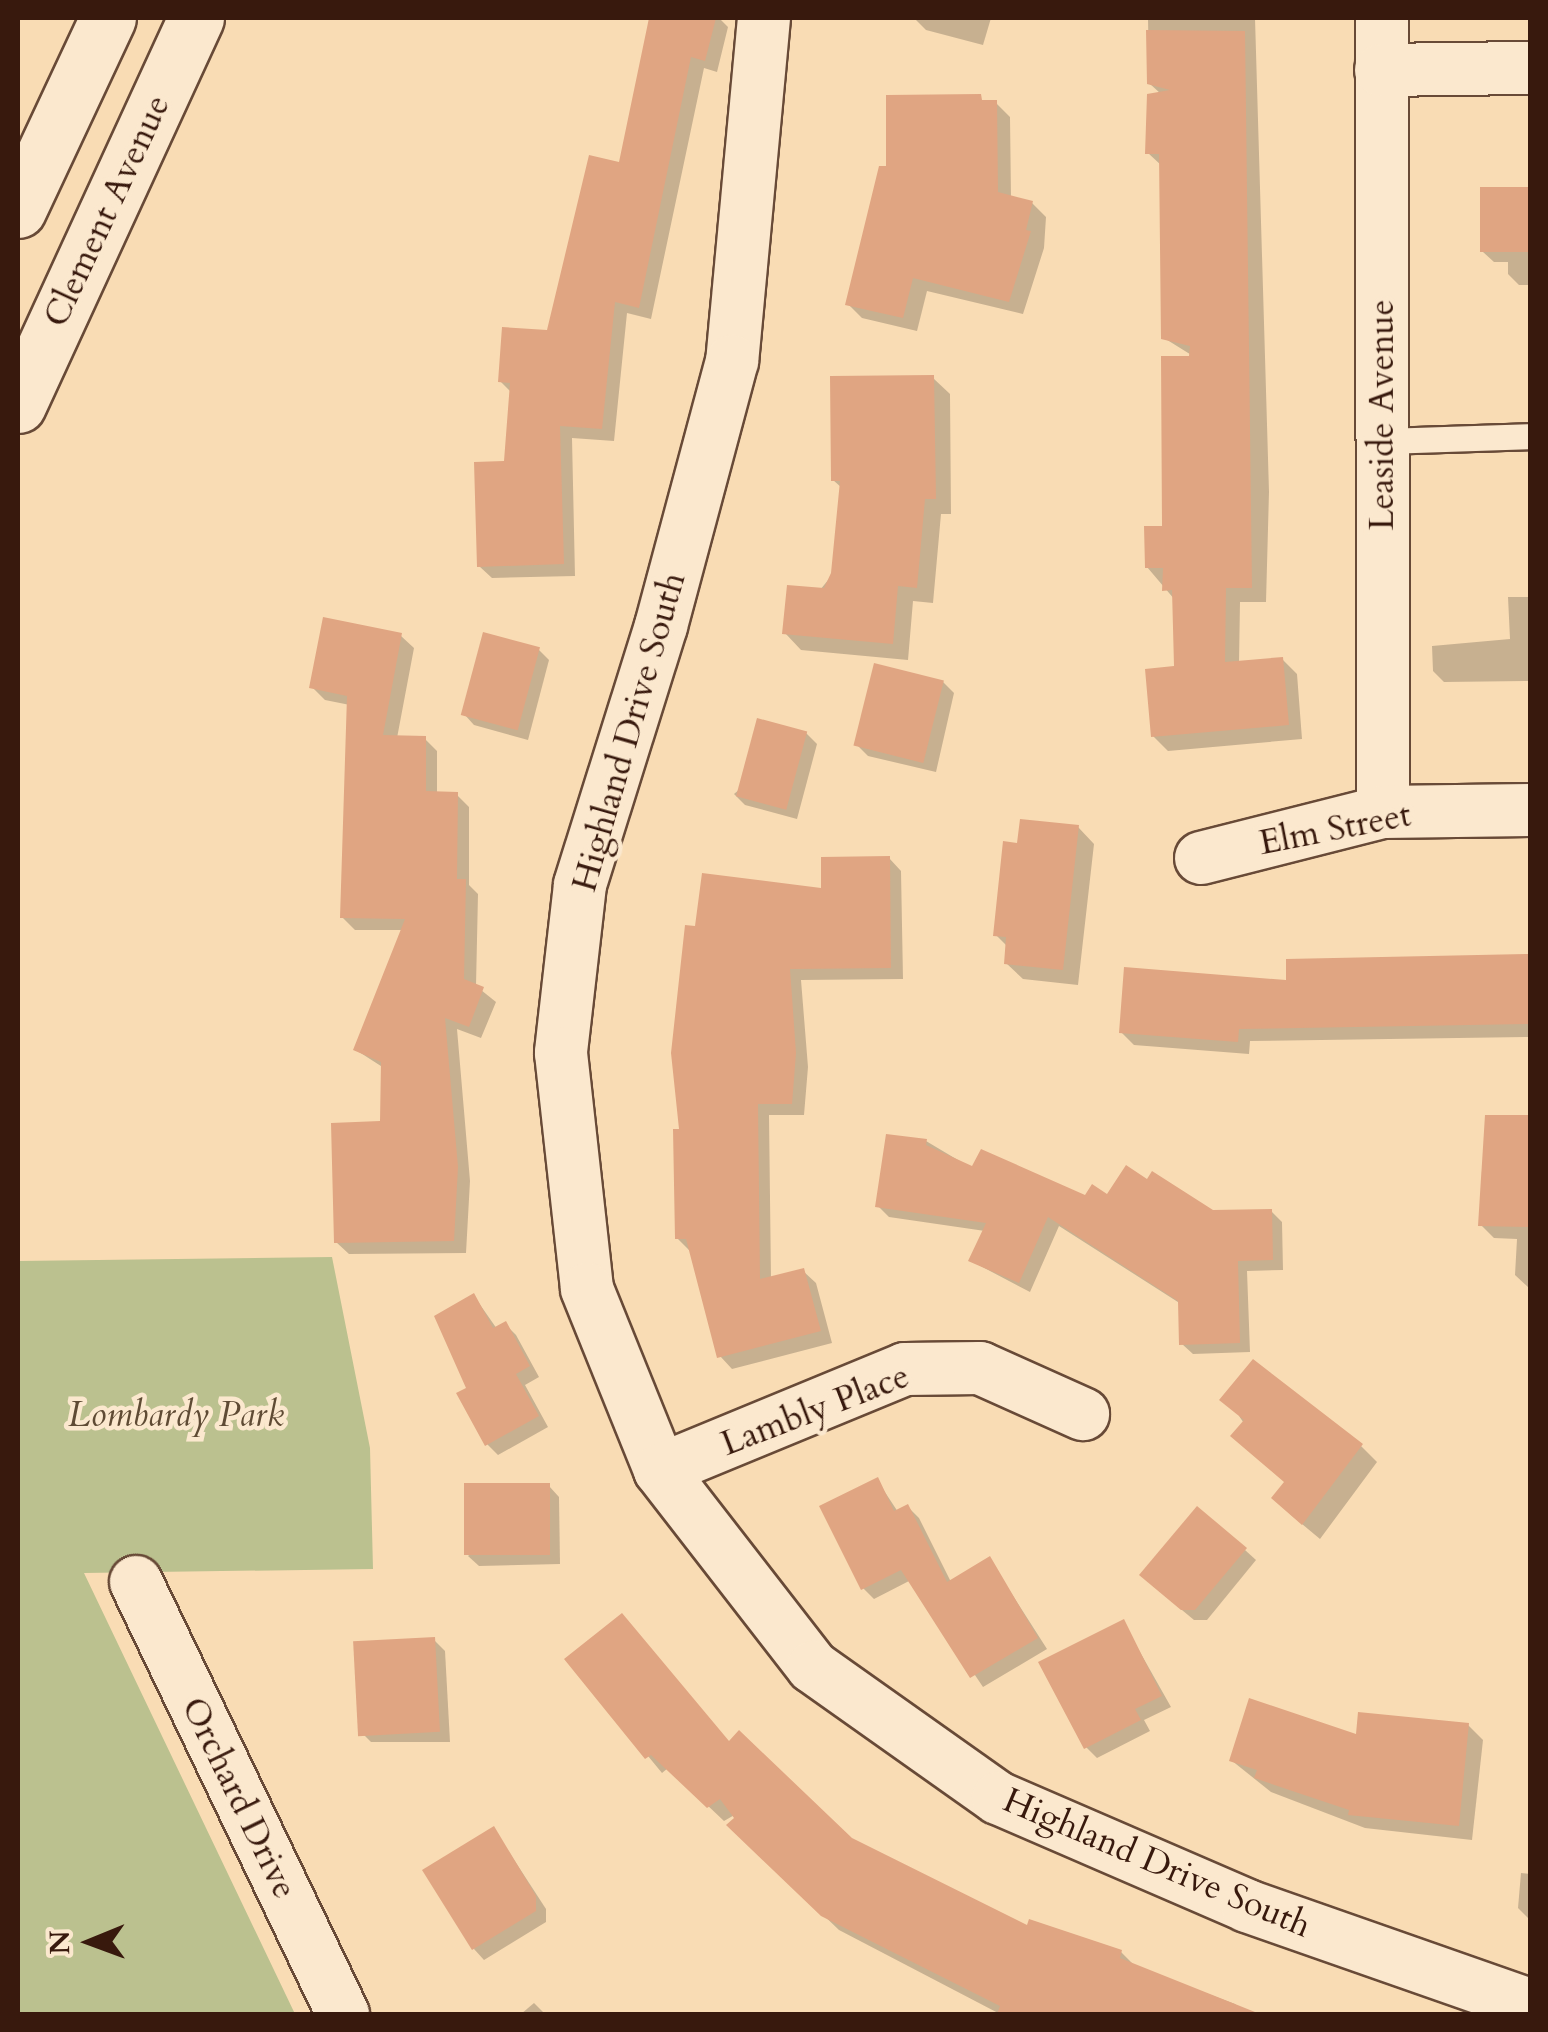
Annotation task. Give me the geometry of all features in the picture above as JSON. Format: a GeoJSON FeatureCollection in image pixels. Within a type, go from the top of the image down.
{"type":"FeatureCollection","features":[{"type":"Feature","properties":{"kind":"main road"},"geometry":{"type":"LineString","coordinates":[[18,210],[108,18]]}},
{"type":"Feature","properties":{"kind":"main road","name":"Clement Avenue"},"geometry":{"type":"LineString","coordinates":[[18,405],[196,18]]}},
{"type":"Feature","properties":{"kind":"street","name":"Highland Drive South"},"geometry":{"type":"LineString","coordinates":[[764,18],[732,362],[661,626],[580,886],[562,1053],[587,1289],[660,1470],[814,1667],[998,1798],[1247,1906],[1530,2004]]}},
{"type":"Feature","properties":{"kind":"street","name":"Leaside Avenue"},"geometry":{"type":"LineString","coordinates":[[1382,18],[1384,812]]}},
{"type":"Feature","properties":{"kind":"street"},"geometry":{"type":"LineString","coordinates":[[1382,70],[1530,68]]}},
{"type":"Feature","properties":{"kind":"street","name":"Elm Street"},"geometry":{"type":"LineString","coordinates":[[1201,858],[1384,812],[1530,810]]}},
{"type":"Feature","properties":{"kind":"street","name":"Lambly Place"},"geometry":{"type":"LineString","coordinates":[[660,1470],[905,1370],[980,1368],[1083,1414]]}},
{"type":"Feature","properties":{"kind":"street","name":"Orchard Drive"},"geometry":{"type":"LineString","coordinates":[[136,1582],[343,2014]]}},
{"type":"Feature","properties":{"kind":"lane"},"geometry":{"type":"LineString","coordinates":[[1382,441],[1530,436]]}},
{"type":"Feature","properties":{"kind":"green space","name":"Lombardy Park"},"geometry":{"type":"Polygon","coordinates":[[[332,1257],[370,1448],[373,1569],[84,1573],[295,2014],[18,2014],[18,1261],[332,1257]]]}},
{"type":"Feature","properties":{"kind":"building"},"geometry":{"type":"Polygon","coordinates":[[[649,18],[716,18],[705,61],[691,57],[639,308],[615,302],[602,429],[560,426],[564,564],[477,567],[474,462],[504,461],[510,383],[498,382],[502,327],[547,330],[589,155],[619,162],[649,18]]]}},
{"type":"Feature","properties":{"kind":"building"},"geometry":{"type":"Polygon","coordinates":[[[1146,30],[1245,31],[1252,588],[1226,588],[1225,662],[1283,657],[1289,725],[1151,737],[1145,669],[1174,666],[1172,590],[1162,591],[1163,568],[1145,568],[1144,526],[1162,526],[1161,356],[1189,356],[1190,346],[1161,339],[1159,154],[1145,154],[1147,94],[1170,90],[1147,84],[1146,30]]]}},
{"type":"Feature","properties":{"kind":"building"},"geometry":{"type":"Polygon","coordinates":[[[981,94],[982,100],[997,100],[998,192],[1033,201],[1026,230],[1031,231],[1009,302],[913,278],[903,318],[845,305],[879,166],[886,166],[886,95],[981,94]]]}},
{"type":"Feature","properties":{"kind":"building"},"geometry":{"type":"Polygon","coordinates":[[[1480,187],[1530,187],[1530,252],[1480,252],[1480,187]]]}},
{"type":"Feature","properties":{"kind":"building"},"geometry":{"type":"Polygon","coordinates":[[[934,375],[936,499],[925,499],[917,588],[898,586],[893,644],[782,634],[787,585],[824,588],[831,573],[840,481],[831,481],[830,376],[934,375]]]}},
{"type":"Feature","properties":{"kind":"building"},"geometry":{"type":"Polygon","coordinates":[[[323,617],[402,633],[383,735],[426,736],[426,791],[458,792],[457,879],[466,879],[464,979],[484,987],[469,1027],[445,1018],[458,1167],[454,1241],[334,1243],[331,1123],[380,1121],[381,1062],[353,1050],[405,919],[340,918],[347,696],[309,688],[323,617]]]}},
{"type":"Feature","properties":{"kind":"building"},"geometry":{"type":"Polygon","coordinates":[[[483,632],[540,647],[518,730],[461,715],[483,632]]]}},
{"type":"Feature","properties":{"kind":"building"},"geometry":{"type":"Polygon","coordinates":[[[874,663],[944,680],[923,763],[853,745],[874,663]]]}},
{"type":"Feature","properties":{"kind":"building"},"geometry":{"type":"Polygon","coordinates":[[[757,718],[807,731],[786,810],[736,796],[757,718]]]}},
{"type":"Feature","properties":{"kind":"building"},"geometry":{"type":"Polygon","coordinates":[[[1020,819],[1079,825],[1063,970],[1004,964],[1006,937],[993,936],[1003,841],[1017,843],[1020,819]]]}},
{"type":"Feature","properties":{"kind":"building"},"geometry":{"type":"Polygon","coordinates":[[[890,856],[891,968],[790,969],[796,1053],[792,1104],[758,1104],[760,1279],[804,1268],[821,1331],[717,1358],[686,1239],[675,1239],[673,1129],[679,1129],[671,1053],[685,925],[695,926],[702,873],[821,888],[821,857],[890,856]]]}},
{"type":"Feature","properties":{"kind":"building"},"geometry":{"type":"Polygon","coordinates":[[[1530,954],[1530,1024],[1239,1029],[1238,1042],[1119,1033],[1124,967],[1286,980],[1286,959],[1530,954]]]}},
{"type":"Feature","properties":{"kind":"building"},"geometry":{"type":"Polygon","coordinates":[[[1485,1115],[1530,1115],[1530,1227],[1478,1226],[1485,1115]]]}},
{"type":"Feature","properties":{"kind":"building"},"geometry":{"type":"Polygon","coordinates":[[[886,1134],[927,1139],[926,1145],[972,1166],[981,1149],[1085,1195],[1092,1184],[1107,1194],[1126,1165],[1147,1179],[1152,1171],[1213,1210],[1272,1209],[1273,1260],[1238,1261],[1240,1343],[1179,1345],[1178,1301],[1048,1217],[1019,1283],[968,1261],[986,1223],[875,1207],[886,1134]]]}},
{"type":"Feature","properties":{"kind":"building"},"geometry":{"type":"Polygon","coordinates":[[[474,1293],[493,1328],[506,1321],[530,1366],[516,1374],[539,1416],[485,1446],[456,1393],[466,1388],[434,1316],[474,1293]]]}},
{"type":"Feature","properties":{"kind":"building"},"geometry":{"type":"Polygon","coordinates":[[[1253,1359],[1363,1444],[1302,1525],[1271,1498],[1284,1482],[1230,1436],[1244,1420],[1219,1400],[1253,1359]]]}},
{"type":"Feature","properties":{"kind":"building"},"geometry":{"type":"Polygon","coordinates":[[[878,1477],[894,1511],[908,1504],[947,1582],[990,1556],[1038,1638],[970,1678],[901,1570],[861,1590],[819,1506],[878,1477]]]}},
{"type":"Feature","properties":{"kind":"building"},"geometry":{"type":"Polygon","coordinates":[[[464,1483],[550,1483],[550,1555],[464,1555],[464,1483]]]}},
{"type":"Feature","properties":{"kind":"building"},"geometry":{"type":"Polygon","coordinates":[[[1197,1506],[1247,1548],[1195,1610],[1181,1610],[1139,1575],[1197,1506]]]}},
{"type":"Feature","properties":{"kind":"building"},"geometry":{"type":"Polygon","coordinates":[[[622,1613],[729,1741],[739,1730],[852,1838],[1027,1925],[1029,1919],[1122,1950],[1120,1958],[1260,2014],[997,2014],[1000,2006],[821,1916],[726,1825],[734,1818],[720,1799],[707,1808],[651,1755],[645,1759],[564,1659],[622,1613]]]}},
{"type":"Feature","properties":{"kind":"building"},"geometry":{"type":"Polygon","coordinates":[[[1124,1619],[1162,1696],[1135,1709],[1141,1720],[1084,1749],[1038,1662],[1124,1619]]]}},
{"type":"Feature","properties":{"kind":"building"},"geometry":{"type":"Polygon","coordinates":[[[435,1637],[440,1732],[358,1736],[353,1641],[435,1637]]]}},
{"type":"Feature","properties":{"kind":"building"},"geometry":{"type":"Polygon","coordinates":[[[1249,1698],[1356,1734],[1358,1712],[1469,1723],[1459,1826],[1348,1815],[1349,1810],[1254,1778],[1257,1770],[1229,1761],[1249,1698]]]}},
{"type":"Feature","properties":{"kind":"building"},"geometry":{"type":"Polygon","coordinates":[[[494,1826],[536,1896],[536,1911],[472,1950],[422,1870],[494,1826]]]}}]}
